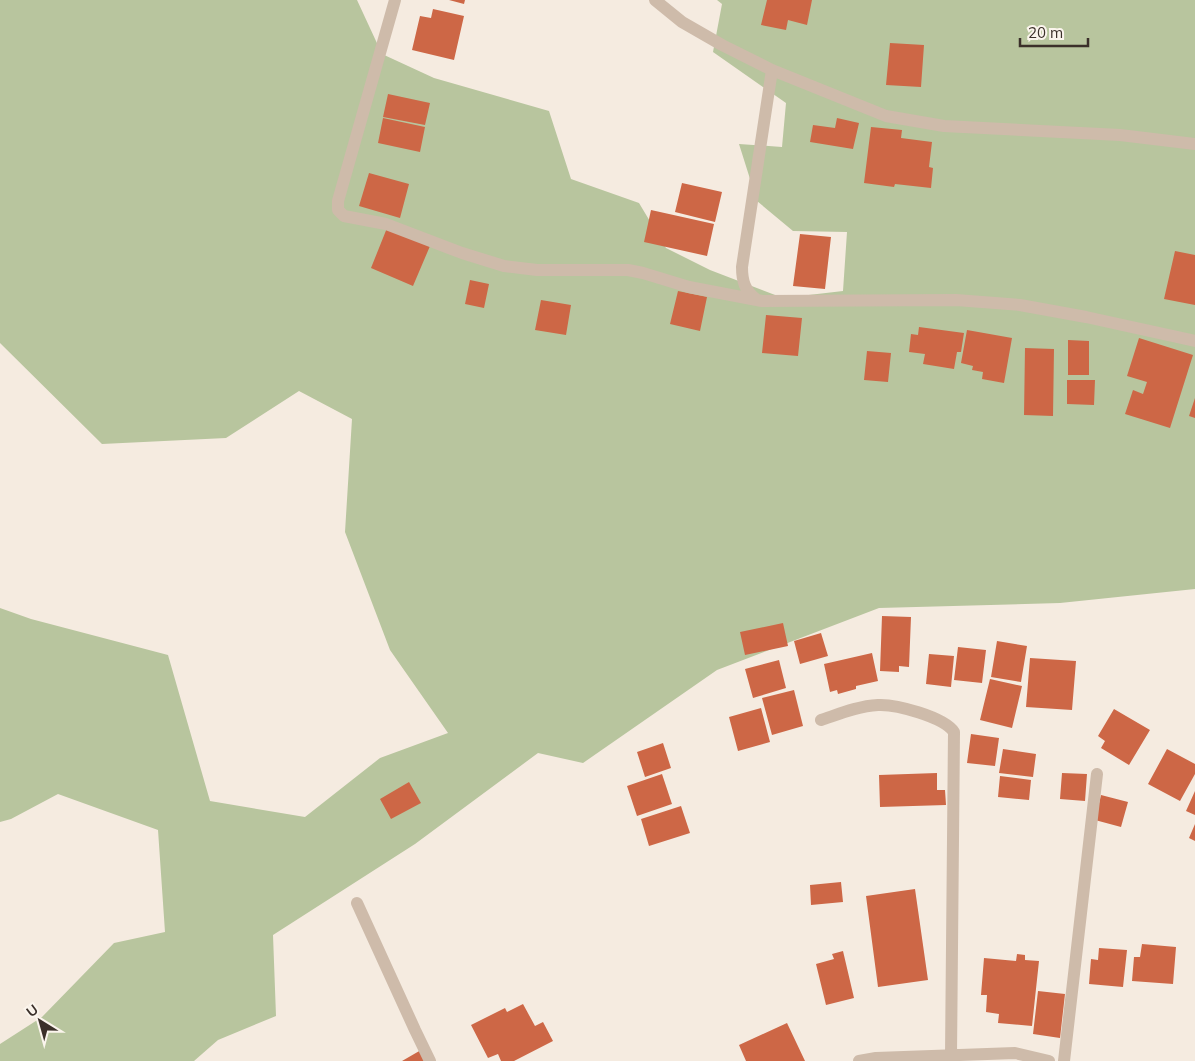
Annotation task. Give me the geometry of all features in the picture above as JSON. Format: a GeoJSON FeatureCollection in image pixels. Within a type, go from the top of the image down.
{"type":"FeatureCollection","features":[{"type":"Feature","properties":{"kind":"street"},"geometry":{"type":"LineString","coordinates":[[396,0],[338,201],[340,214],[386,224],[462,253],[504,266],[536,270],[628,270],[689,287],[769,302],[956,300],[1020,305],[1086,316],[1195,341]]}},
{"type":"Feature","properties":{"kind":"street"},"geometry":{"type":"LineString","coordinates":[[655,0],[682,22],[722,45],[772,70],[886,116],[944,126],[1120,135],[1195,144]]}},
{"type":"Feature","properties":{"kind":"street"},"geometry":{"type":"LineString","coordinates":[[756,299],[744,284],[742,267],[772,70]]}},
{"type":"Feature","properties":{"kind":"street"},"geometry":{"type":"LineString","coordinates":[[821,720],[862,707],[892,706],[940,720],[954,732],[952,1055]]}},
{"type":"Feature","properties":{"kind":"street"},"geometry":{"type":"LineString","coordinates":[[1064,1061],[1097,774]]}},
{"type":"Feature","properties":{"kind":"street"},"geometry":{"type":"LineString","coordinates":[[357,903],[414,1030],[430,1061]]}},
{"type":"Feature","properties":{"kind":"street"},"geometry":{"type":"LineString","coordinates":[[859,1061],[876,1058],[1015,1053],[1049,1061]]}},
{"type":"Feature","properties":{"kind":"green space"},"geometry":{"type":"Polygon","coordinates":[[[0,0],[357,0],[382,54],[434,78],[549,111],[571,179],[639,203],[666,248],[710,270],[783,298],[843,291],[847,232],[793,231],[757,201],[739,144],[782,147],[786,103],[713,52],[722,4],[717,0],[1195,0],[1195,589],[1060,603],[879,608],[717,670],[583,763],[538,753],[415,844],[273,935],[276,1016],[218,1040],[194,1061],[0,1061],[0,1044],[42,1017],[114,943],[165,932],[158,830],[58,794],[11,819],[0,822],[0,608],[31,619],[168,655],[210,801],[305,817],[380,758],[448,733],[390,650],[345,532],[352,419],[299,391],[226,438],[102,444],[0,343],[0,0]]]}},
{"type":"Feature","properties":{"kind":"building"},"geometry":{"type":"Polygon","coordinates":[[[449,0],[465,0],[464,4],[449,0]]]}},
{"type":"Feature","properties":{"kind":"building"},"geometry":{"type":"Polygon","coordinates":[[[767,0],[812,0],[807,25],[788,20],[786,30],[761,25],[767,0]]]}},
{"type":"Feature","properties":{"kind":"building"},"geometry":{"type":"Polygon","coordinates":[[[433,9],[464,16],[454,60],[412,50],[420,16],[431,18],[433,9]]]}},
{"type":"Feature","properties":{"kind":"building"},"geometry":{"type":"Polygon","coordinates":[[[890,43],[924,45],[921,87],[886,85],[890,43]]]}},
{"type":"Feature","properties":{"kind":"building"},"geometry":{"type":"Polygon","coordinates":[[[388,94],[430,103],[425,125],[383,117],[388,94]]]}},
{"type":"Feature","properties":{"kind":"building"},"geometry":{"type":"Polygon","coordinates":[[[383,118],[425,127],[420,152],[378,143],[383,118]]]}},
{"type":"Feature","properties":{"kind":"building"},"geometry":{"type":"Polygon","coordinates":[[[837,118],[859,123],[853,149],[810,142],[813,125],[835,128],[837,118]]]}},
{"type":"Feature","properties":{"kind":"building"},"geometry":{"type":"Polygon","coordinates":[[[871,127],[902,130],[901,138],[932,142],[929,167],[933,168],[931,188],[895,184],[894,187],[864,183],[871,127]]]}},
{"type":"Feature","properties":{"kind":"building"},"geometry":{"type":"Polygon","coordinates":[[[369,173],[409,184],[400,218],[359,206],[369,173]]]}},
{"type":"Feature","properties":{"kind":"building"},"geometry":{"type":"Polygon","coordinates":[[[682,183],[722,192],[715,222],[675,212],[682,183]]]}},
{"type":"Feature","properties":{"kind":"building"},"geometry":{"type":"Polygon","coordinates":[[[651,210],[714,224],[707,256],[644,242],[651,210]]]}},
{"type":"Feature","properties":{"kind":"building"},"geometry":{"type":"Polygon","coordinates":[[[387,228],[430,246],[413,286],[371,268],[387,228]]]}},
{"type":"Feature","properties":{"kind":"building"},"geometry":{"type":"Polygon","coordinates":[[[800,234],[831,237],[825,289],[793,286],[800,234]]]}},
{"type":"Feature","properties":{"kind":"building"},"geometry":{"type":"Polygon","coordinates":[[[1175,251],[1195,255],[1195,305],[1164,299],[1175,251]]]}},
{"type":"Feature","properties":{"kind":"building"},"geometry":{"type":"Polygon","coordinates":[[[470,280],[489,284],[484,308],[465,304],[470,280]]]}},
{"type":"Feature","properties":{"kind":"building"},"geometry":{"type":"Polygon","coordinates":[[[678,291],[707,297],[700,331],[670,324],[678,291]]]}},
{"type":"Feature","properties":{"kind":"building"},"geometry":{"type":"Polygon","coordinates":[[[541,300],[571,305],[566,335],[535,330],[541,300]]]}},
{"type":"Feature","properties":{"kind":"building"},"geometry":{"type":"Polygon","coordinates":[[[766,315],[802,318],[798,356],[762,353],[766,315]]]}},
{"type":"Feature","properties":{"kind":"building"},"geometry":{"type":"Polygon","coordinates":[[[919,327],[964,333],[961,352],[957,352],[954,369],[923,364],[925,354],[909,352],[911,334],[918,335],[919,327]]]}},
{"type":"Feature","properties":{"kind":"building"},"geometry":{"type":"Polygon","coordinates":[[[967,330],[1012,338],[1004,383],[982,379],[983,372],[972,370],[973,366],[961,363],[967,330]]]}},
{"type":"Feature","properties":{"kind":"building"},"geometry":{"type":"Polygon","coordinates":[[[1139,338],[1193,355],[1170,428],[1125,414],[1133,390],[1143,394],[1147,382],[1127,376],[1139,338]]]}},
{"type":"Feature","properties":{"kind":"building"},"geometry":{"type":"Polygon","coordinates":[[[1068,340],[1089,341],[1089,375],[1068,375],[1068,340]]]}},
{"type":"Feature","properties":{"kind":"building"},"geometry":{"type":"Polygon","coordinates":[[[1025,348],[1054,349],[1053,416],[1024,415],[1025,348]]]}},
{"type":"Feature","properties":{"kind":"building"},"geometry":{"type":"Polygon","coordinates":[[[867,351],[891,353],[888,382],[864,380],[867,351]]]}},
{"type":"Feature","properties":{"kind":"building"},"geometry":{"type":"Polygon","coordinates":[[[1067,380],[1095,380],[1094,405],[1067,404],[1067,380]]]}},
{"type":"Feature","properties":{"kind":"building"},"geometry":{"type":"Polygon","coordinates":[[[1195,398],[1195,418],[1189,416],[1195,398]]]}},
{"type":"Feature","properties":{"kind":"building"},"geometry":{"type":"Polygon","coordinates":[[[882,616],[911,617],[909,667],[899,666],[899,672],[880,671],[882,616]]]}},
{"type":"Feature","properties":{"kind":"building"},"geometry":{"type":"Polygon","coordinates":[[[783,623],[788,646],[745,655],[740,632],[783,623]]]}},
{"type":"Feature","properties":{"kind":"building"},"geometry":{"type":"Polygon","coordinates":[[[821,633],[828,656],[800,664],[794,641],[821,633]]]}},
{"type":"Feature","properties":{"kind":"building"},"geometry":{"type":"Polygon","coordinates":[[[997,641],[1027,646],[1021,682],[991,677],[997,641]]]}},
{"type":"Feature","properties":{"kind":"building"},"geometry":{"type":"Polygon","coordinates":[[[958,647],[986,650],[982,683],[954,680],[958,647]]]}},
{"type":"Feature","properties":{"kind":"building"},"geometry":{"type":"Polygon","coordinates":[[[872,653],[878,681],[856,686],[856,689],[838,694],[837,690],[830,692],[824,664],[872,653]]]}},
{"type":"Feature","properties":{"kind":"building"},"geometry":{"type":"Polygon","coordinates":[[[929,654],[954,656],[951,687],[926,684],[929,654]]]}},
{"type":"Feature","properties":{"kind":"building"},"geometry":{"type":"Polygon","coordinates":[[[1030,658],[1076,661],[1072,710],[1026,707],[1030,658]]]}},
{"type":"Feature","properties":{"kind":"building"},"geometry":{"type":"Polygon","coordinates":[[[779,660],[786,688],[753,698],[745,669],[779,660]]]}},
{"type":"Feature","properties":{"kind":"building"},"geometry":{"type":"Polygon","coordinates":[[[990,679],[1022,686],[1012,728],[980,720],[990,679]]]}},
{"type":"Feature","properties":{"kind":"building"},"geometry":{"type":"Polygon","coordinates":[[[794,690],[803,726],[772,735],[762,698],[794,690]]]}},
{"type":"Feature","properties":{"kind":"building"},"geometry":{"type":"Polygon","coordinates":[[[761,708],[770,742],[738,751],[729,717],[761,708]]]}},
{"type":"Feature","properties":{"kind":"building"},"geometry":{"type":"Polygon","coordinates":[[[1114,709],[1150,730],[1129,765],[1101,748],[1105,741],[1098,736],[1114,709]]]}},
{"type":"Feature","properties":{"kind":"building"},"geometry":{"type":"Polygon","coordinates":[[[971,734],[999,738],[995,766],[967,763],[971,734]]]}},
{"type":"Feature","properties":{"kind":"building"},"geometry":{"type":"Polygon","coordinates":[[[663,743],[671,768],[645,777],[637,752],[663,743]]]}},
{"type":"Feature","properties":{"kind":"building"},"geometry":{"type":"Polygon","coordinates":[[[1003,749],[1036,754],[1033,777],[999,773],[1003,749]]]}},
{"type":"Feature","properties":{"kind":"building"},"geometry":{"type":"Polygon","coordinates":[[[1167,749],[1195,764],[1195,774],[1180,801],[1148,784],[1167,749]]]}},
{"type":"Feature","properties":{"kind":"building"},"geometry":{"type":"Polygon","coordinates":[[[937,773],[937,790],[945,790],[946,805],[880,807],[879,775],[937,773]]]}},
{"type":"Feature","properties":{"kind":"building"},"geometry":{"type":"Polygon","coordinates":[[[1062,773],[1087,774],[1085,801],[1060,799],[1062,773]]]}},
{"type":"Feature","properties":{"kind":"building"},"geometry":{"type":"Polygon","coordinates":[[[662,774],[672,804],[637,816],[627,786],[662,774]]]}},
{"type":"Feature","properties":{"kind":"building"},"geometry":{"type":"Polygon","coordinates":[[[1000,776],[1031,780],[1029,800],[998,797],[1000,776]]]}},
{"type":"Feature","properties":{"kind":"building"},"geometry":{"type":"Polygon","coordinates":[[[409,782],[421,803],[391,819],[380,799],[409,782]]]}},
{"type":"Feature","properties":{"kind":"building"},"geometry":{"type":"Polygon","coordinates":[[[1195,791],[1195,815],[1186,811],[1195,791]]]}},
{"type":"Feature","properties":{"kind":"building"},"geometry":{"type":"Polygon","coordinates":[[[1101,795],[1128,802],[1121,827],[1095,820],[1101,795]]]}},
{"type":"Feature","properties":{"kind":"building"},"geometry":{"type":"Polygon","coordinates":[[[681,806],[690,833],[649,846],[641,819],[681,806]]]}},
{"type":"Feature","properties":{"kind":"building"},"geometry":{"type":"Polygon","coordinates":[[[1195,824],[1195,841],[1189,838],[1195,824]]]}},
{"type":"Feature","properties":{"kind":"building"},"geometry":{"type":"Polygon","coordinates":[[[841,882],[843,902],[811,905],[810,885],[841,882]]]}},
{"type":"Feature","properties":{"kind":"building"},"geometry":{"type":"Polygon","coordinates":[[[915,889],[928,980],[878,987],[866,896],[915,889]]]}},
{"type":"Feature","properties":{"kind":"building"},"geometry":{"type":"Polygon","coordinates":[[[1142,944],[1176,947],[1173,984],[1132,981],[1134,957],[1140,957],[1142,944]]]}},
{"type":"Feature","properties":{"kind":"building"},"geometry":{"type":"Polygon","coordinates":[[[1099,948],[1127,950],[1123,987],[1089,984],[1091,959],[1098,960],[1099,948]]]}},
{"type":"Feature","properties":{"kind":"building"},"geometry":{"type":"Polygon","coordinates":[[[843,951],[854,998],[826,1005],[816,964],[834,959],[832,954],[843,951]]]}},
{"type":"Feature","properties":{"kind":"building"},"geometry":{"type":"Polygon","coordinates":[[[1017,954],[1025,955],[1025,960],[1039,961],[1032,1026],[998,1023],[999,1014],[986,1012],[987,995],[981,995],[984,958],[1016,961],[1017,954]]]}},
{"type":"Feature","properties":{"kind":"building"},"geometry":{"type":"Polygon","coordinates":[[[1038,991],[1065,994],[1060,1038],[1033,1034],[1038,991]]]}},
{"type":"Feature","properties":{"kind":"building"},"geometry":{"type":"Polygon","coordinates":[[[523,1004],[535,1026],[543,1022],[553,1041],[514,1061],[501,1061],[498,1054],[488,1058],[471,1025],[505,1008],[507,1012],[523,1004]]]}},
{"type":"Feature","properties":{"kind":"building"},"geometry":{"type":"Polygon","coordinates":[[[787,1023],[805,1061],[746,1061],[739,1045],[787,1023]]]}},
{"type":"Feature","properties":{"kind":"building"},"geometry":{"type":"Polygon","coordinates":[[[421,1050],[428,1061],[402,1061],[421,1050]]]}}]}
